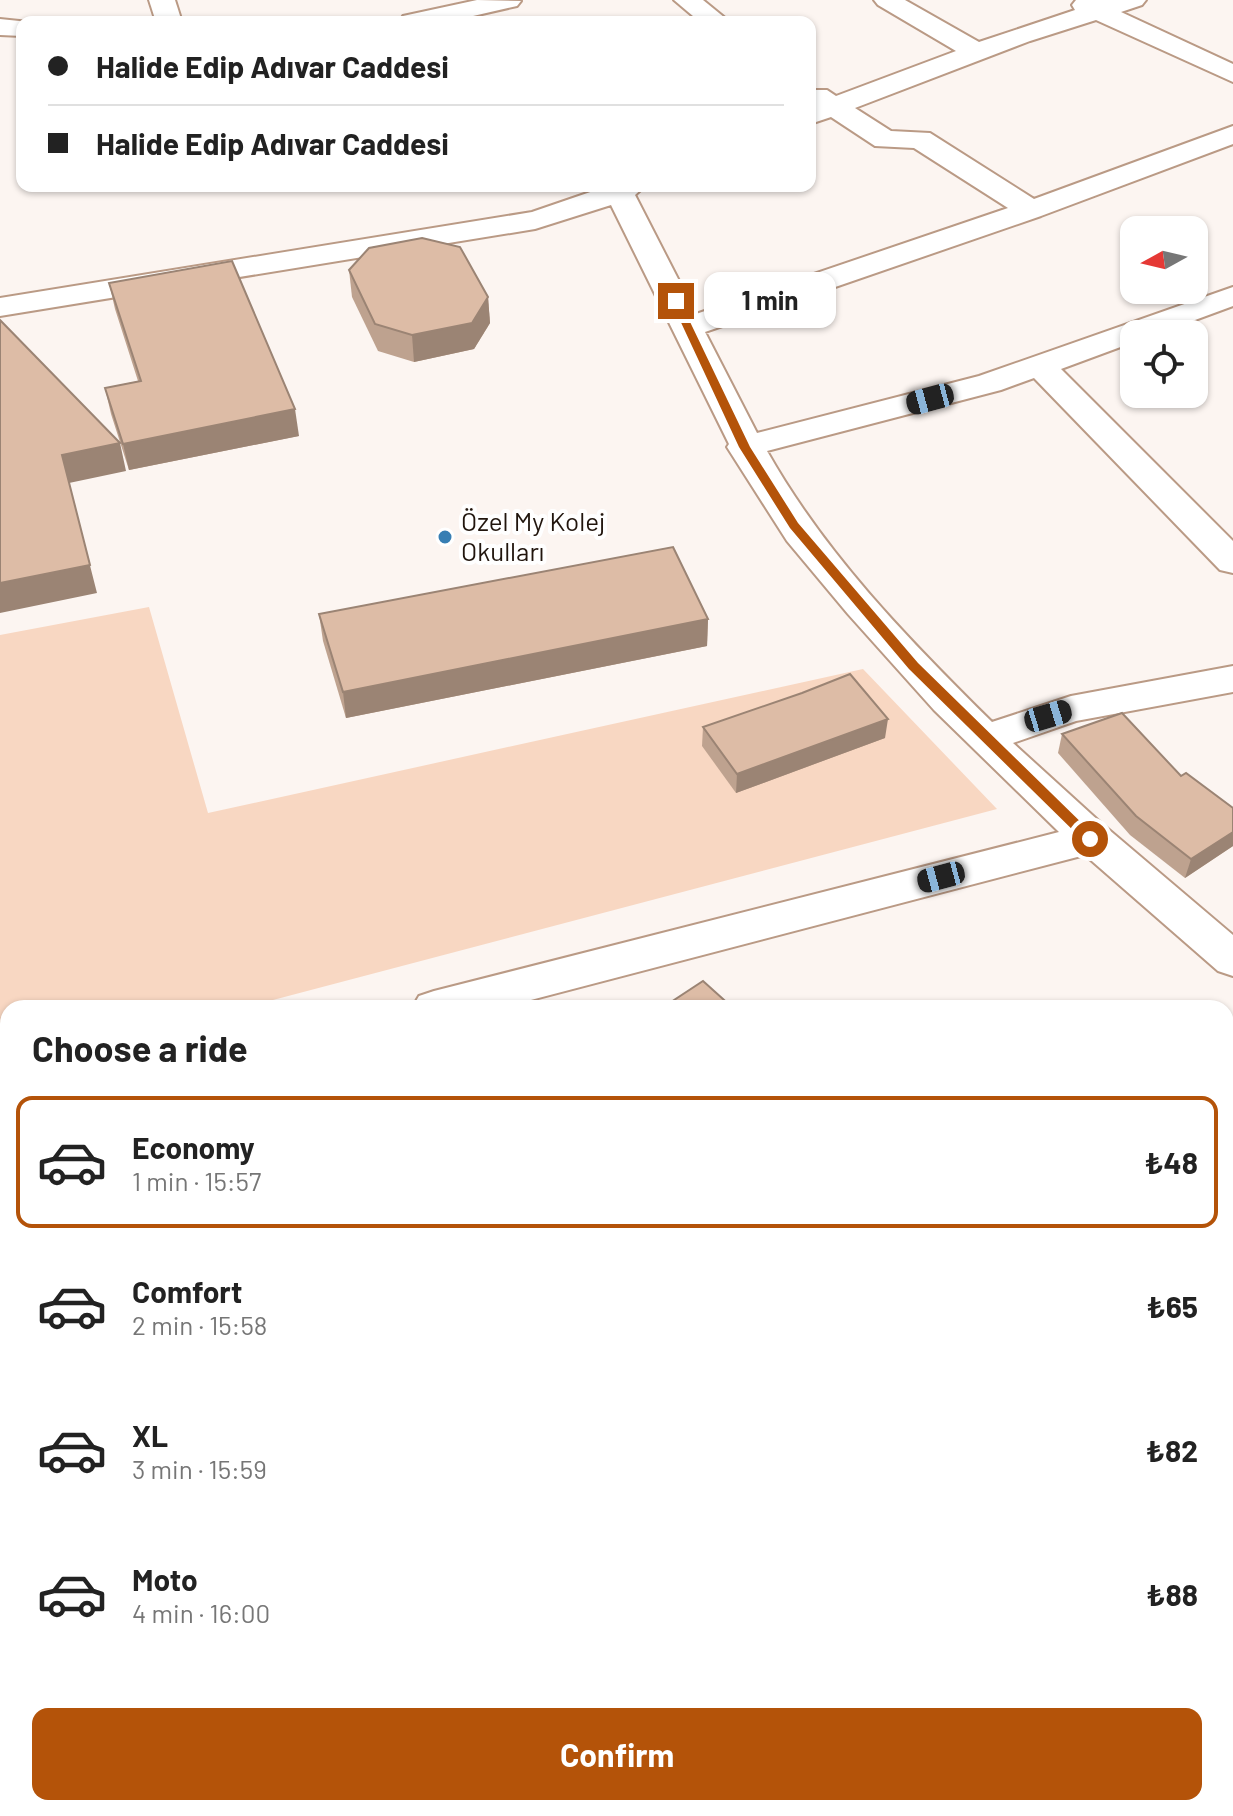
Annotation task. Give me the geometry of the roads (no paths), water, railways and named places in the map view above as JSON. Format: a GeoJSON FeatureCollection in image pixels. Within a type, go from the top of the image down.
{"type":"FeatureCollection","features":[{"type":"Feature","properties":{"kind":"street"},"geometry":{"type":"LineString","coordinates":[[438,16],[508,0]]}},
{"type":"Feature","properties":{"kind":"street"},"geometry":{"type":"LineString","coordinates":[[687,0],[709,16]]}},
{"type":"Feature","properties":{"kind":"street"},"geometry":{"type":"LineString","coordinates":[[887,0],[977,52]]}},
{"type":"Feature","properties":{"kind":"street"},"geometry":{"type":"LineString","coordinates":[[818,104],[977,52],[1086,5],[1133,0]]}},
{"type":"Feature","properties":{"kind":"street"},"geometry":{"type":"LineString","coordinates":[[1086,5],[1233,74]]}},
{"type":"Feature","properties":{"kind":"street"},"geometry":{"type":"LineString","coordinates":[[818,104],[885,140],[920,139],[1031,210]]}},
{"type":"Feature","properties":{"kind":"street"},"geometry":{"type":"LineString","coordinates":[[689,327],[1031,210],[1233,134]]}},
{"type":"Feature","properties":{"kind":"street"},"geometry":{"type":"LineString","coordinates":[[0,307],[535,220],[590,204],[613,192]]}},
{"type":"Feature","properties":{"kind":"street"},"geometry":{"type":"LineString","coordinates":[[623,192],[744,447],[810,546],[903,654],[986,738],[1090,839],[1233,959]]}},
{"type":"Feature","properties":{"kind":"street"},"geometry":{"type":"LineString","coordinates":[[744,447],[990,383],[1233,296]]}},
{"type":"Feature","properties":{"kind":"street"},"geometry":{"type":"LineString","coordinates":[[1040,366],[1233,562]]}},
{"type":"Feature","properties":{"kind":"street"},"geometry":{"type":"LineString","coordinates":[[986,738],[1071,709],[1233,679]]}},
{"type":"Feature","properties":{"kind":"street"},"geometry":{"type":"LineString","coordinates":[[465,1000],[1090,839]]}},
{"type":"Feature","properties":{"kind":"place","name":"Özel My Kolej Okulları"},"geometry":{"type":"Point","coordinates":[445,537]}}]}
